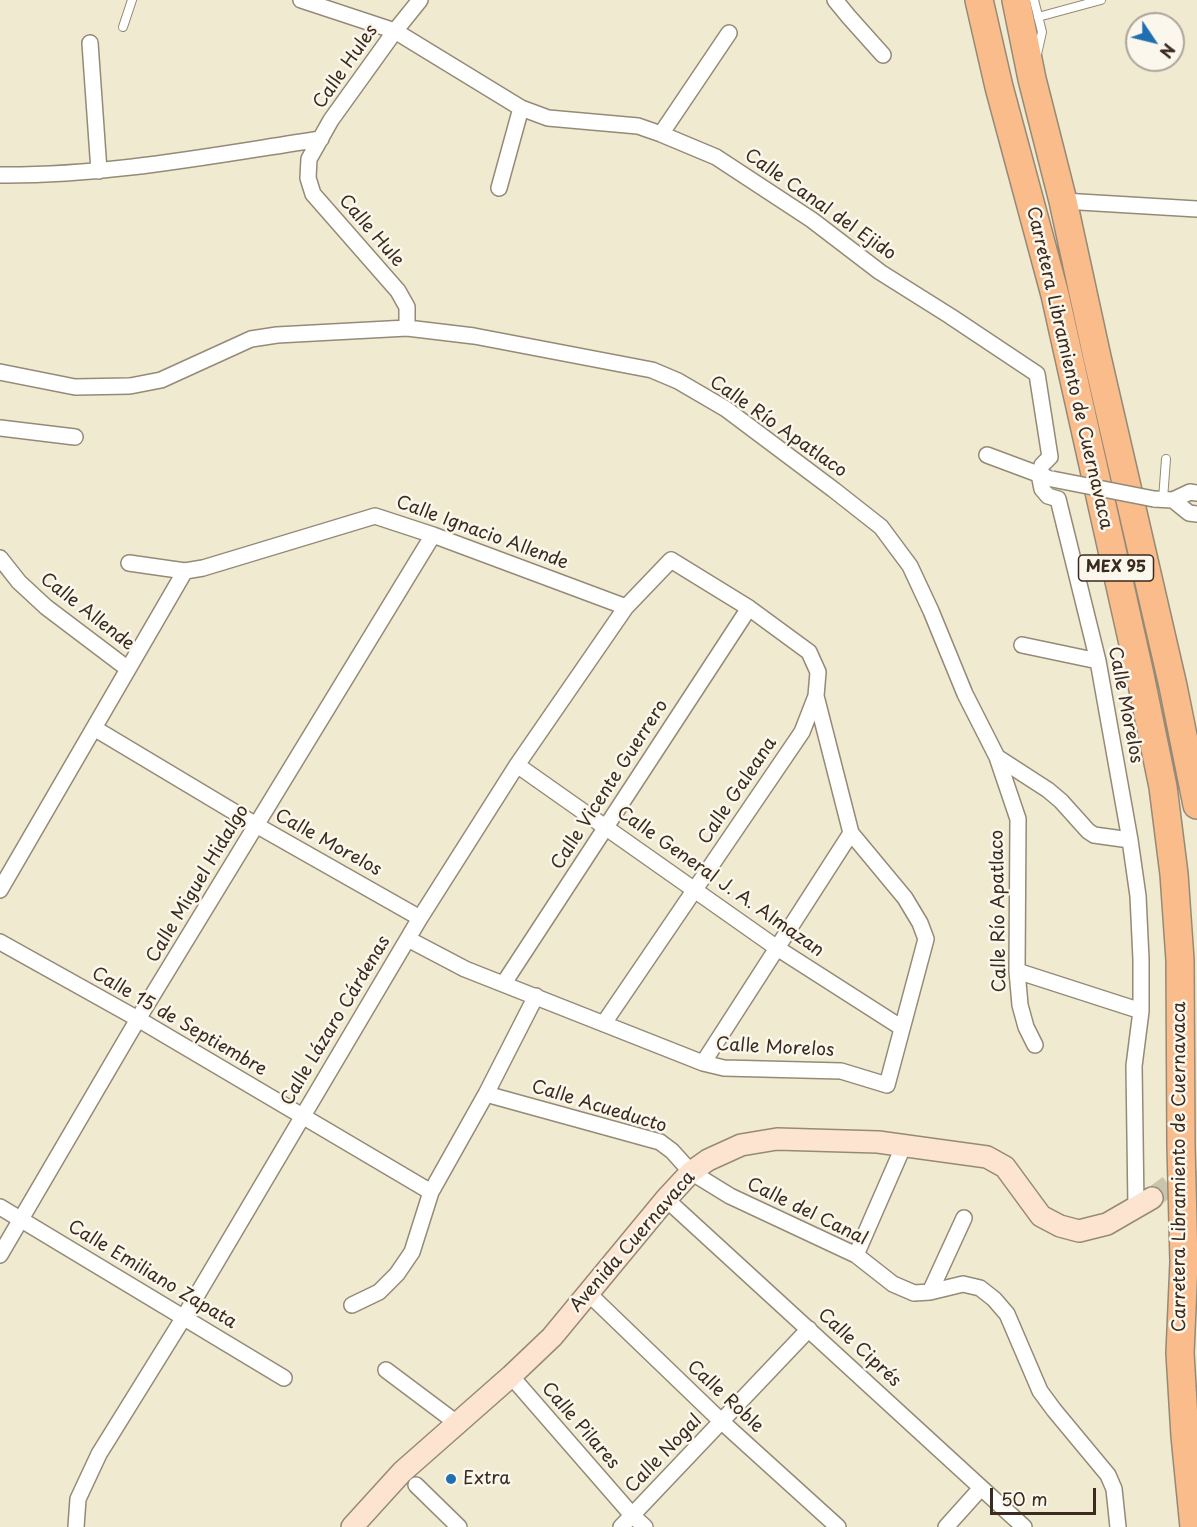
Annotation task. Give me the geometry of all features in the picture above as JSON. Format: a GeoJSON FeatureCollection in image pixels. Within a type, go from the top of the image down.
{"type":"FeatureCollection","features":[{"type":"Feature","properties":{"kind":"highway","name":"Carretera Libramiento de Cuernavaca"},"geometry":{"type":"LineString","coordinates":[[979,0],[999,87],[1055,295],[1163,787],[1174,874],[1180,960],[1184,1262],[1180,1353],[1194,1527]]}},
{"type":"Feature","properties":{"kind":"highway","name":"Carretera Libramiento de Cuernavaca"},"geometry":{"type":"LineString","coordinates":[[1016,0],[1032,79],[1063,201],[1173,687],[1197,805]]}},
{"type":"Feature","properties":{"kind":"main road","name":"Avenida Cuernavaca"},"geometry":{"type":"LineString","coordinates":[[352,1527],[402,1472],[552,1337],[691,1172],[708,1160],[741,1145],[777,1139],[878,1142],[987,1156],[1005,1167],[1041,1216],[1060,1226],[1079,1231],[1107,1224],[1144,1202]]}},
{"type":"Feature","properties":{"kind":"street","name":"Calle Canal del Ejido"},"geometry":{"type":"LineString","coordinates":[[301,0],[395,31],[521,108],[548,118],[638,126],[716,157],[812,220],[880,272],[1037,374],[1050,457],[1042,465],[1045,476]]}},
{"type":"Feature","properties":{"kind":"street","name":"Calle Hules"},"geometry":{"type":"LineString","coordinates":[[309,159],[332,120],[395,31],[420,0]]}},
{"type":"Feature","properties":{"kind":"street"},"geometry":{"type":"LineString","coordinates":[[835,0],[883,55]]}},
{"type":"Feature","properties":{"kind":"street"},"geometry":{"type":"LineString","coordinates":[[661,134],[729,33]]}},
{"type":"Feature","properties":{"kind":"street"},"geometry":{"type":"LineString","coordinates":[[90,43],[99,171]]}},
{"type":"Feature","properties":{"kind":"street"},"geometry":{"type":"LineString","coordinates":[[499,188],[521,108]]}},
{"type":"Feature","properties":{"kind":"street"},"geometry":{"type":"LineString","coordinates":[[0,176],[99,171],[321,139]]}},
{"type":"Feature","properties":{"kind":"street","name":"Calle Hule"},"geometry":{"type":"LineString","coordinates":[[309,159],[308,178],[313,194],[398,291],[407,307],[407,328]]}},
{"type":"Feature","properties":{"kind":"street"},"geometry":{"type":"LineString","coordinates":[[1063,201],[1197,209]]}},
{"type":"Feature","properties":{"kind":"street","name":"Calle Río Apatlaco"},"geometry":{"type":"LineString","coordinates":[[0,372],[75,387],[130,386],[161,380],[251,339],[277,335],[407,328],[474,336],[652,370],[678,381],[726,409],[881,527],[910,566],[965,694],[997,757],[1018,819],[1017,971],[1020,1005],[1026,1027],[1035,1045]]}},
{"type":"Feature","properties":{"kind":"street"},"geometry":{"type":"LineString","coordinates":[[0,428],[75,437]]}},
{"type":"Feature","properties":{"kind":"street"},"geometry":{"type":"LineString","coordinates":[[987,455],[1045,476],[1164,499],[1190,513],[1197,514]]}},
{"type":"Feature","properties":{"kind":"street","name":"Calle Morelos"},"geometry":{"type":"LineString","coordinates":[[1045,476],[1042,489],[1048,496],[1058,499],[1098,661],[1138,896],[1141,1011],[1134,1066],[1144,1202]]}},
{"type":"Feature","properties":{"kind":"street"},"geometry":{"type":"LineString","coordinates":[[1164,499],[1190,492],[1197,493]]}},
{"type":"Feature","properties":{"kind":"street","name":"Calle Ignacio Allende"},"geometry":{"type":"LineString","coordinates":[[129,563],[185,571],[203,568],[375,516],[626,606]]}},
{"type":"Feature","properties":{"kind":"street","name":"Calle Miguel Hidalgo"},"geometry":{"type":"LineString","coordinates":[[0,1255],[138,1019],[433,535]]}},
{"type":"Feature","properties":{"kind":"street","name":"Calle Allende"},"geometry":{"type":"LineString","coordinates":[[0,558],[19,582],[45,607],[128,669]]}},
{"type":"Feature","properties":{"kind":"street","name":"Calle Lázaro Cárdenas"},"geometry":{"type":"LineString","coordinates":[[76,1527],[78,1499],[99,1454],[184,1317],[420,918],[517,765],[626,606],[671,560],[749,608]]}},
{"type":"Feature","properties":{"kind":"street"},"geometry":{"type":"LineString","coordinates":[[0,890],[185,571]]}},
{"type":"Feature","properties":{"kind":"street"},"geometry":{"type":"LineString","coordinates":[[749,608],[809,652],[818,672],[816,696]]}},
{"type":"Feature","properties":{"kind":"street","name":"Calle Vicente Guerrero"},"geometry":{"type":"LineString","coordinates":[[504,983],[749,608]]}},
{"type":"Feature","properties":{"kind":"street"},"geometry":{"type":"LineString","coordinates":[[1022,645],[1098,661]]}},
{"type":"Feature","properties":{"kind":"street","name":"Calle Morelos"},"geometry":{"type":"LineString","coordinates":[[408,939],[465,969],[703,1063],[724,1068],[841,1071],[886,1085],[926,939],[920,923],[905,898],[851,833],[816,696]]}},
{"type":"Feature","properties":{"kind":"street","name":"Calle Galeana"},"geometry":{"type":"LineString","coordinates":[[604,1023],[802,732],[816,696]]}},
{"type":"Feature","properties":{"kind":"street","name":"Calle Morelos"},"geometry":{"type":"LineString","coordinates":[[94,728],[256,825],[420,918]]}},
{"type":"Feature","properties":{"kind":"street"},"geometry":{"type":"LineString","coordinates":[[997,757],[1048,790],[1094,835],[1130,840]]}},
{"type":"Feature","properties":{"kind":"street","name":"Calle General J. A. Almazan"},"geometry":{"type":"LineString","coordinates":[[517,765],[777,948],[902,1028]]}},
{"type":"Feature","properties":{"kind":"street"},"geometry":{"type":"LineString","coordinates":[[703,1063],[851,833]]}},
{"type":"Feature","properties":{"kind":"street","name":"Calle 15 de Septiembre"},"geometry":{"type":"LineString","coordinates":[[0,942],[138,1019],[431,1192]]}},
{"type":"Feature","properties":{"kind":"street"},"geometry":{"type":"LineString","coordinates":[[1017,971],[1141,1011]]}},
{"type":"Feature","properties":{"kind":"street"},"geometry":{"type":"LineString","coordinates":[[352,1305],[379,1292],[397,1274],[412,1252],[431,1192],[486,1094],[536,996]]}},
{"type":"Feature","properties":{"kind":"street","name":"Calle Acueducto"},"geometry":{"type":"LineString","coordinates":[[486,1094],[660,1142],[672,1151],[691,1172]]}},
{"type":"Feature","properties":{"kind":"street"},"geometry":{"type":"LineString","coordinates":[[856,1255],[904,1145]]}},
{"type":"Feature","properties":{"kind":"street","name":"Calle del Canal"},"geometry":{"type":"LineString","coordinates":[[691,1172],[730,1196],[856,1255],[893,1284],[914,1293],[930,1292],[963,1284],[980,1288],[994,1299],[1007,1314],[1040,1391],[1053,1410],[1108,1475],[1114,1489],[1118,1527]]}},
{"type":"Feature","properties":{"kind":"street","name":"Calle Ciprés"},"geometry":{"type":"LineString","coordinates":[[666,1200],[1024,1527]]}},
{"type":"Feature","properties":{"kind":"street","name":"Calle Emiliano Zapata"},"geometry":{"type":"LineString","coordinates":[[0,1207],[284,1378]]}},
{"type":"Feature","properties":{"kind":"street"},"geometry":{"type":"LineString","coordinates":[[930,1292],[964,1218]]}},
{"type":"Feature","properties":{"kind":"street","name":"Calle Roble"},"geometry":{"type":"LineString","coordinates":[[588,1293],[721,1421],[838,1527]]}},
{"type":"Feature","properties":{"kind":"street","name":"Calle Nogal"},"geometry":{"type":"LineString","coordinates":[[621,1527],[809,1329]]}},
{"type":"Feature","properties":{"kind":"street"},"geometry":{"type":"LineString","coordinates":[[387,1370],[458,1424]]}},
{"type":"Feature","properties":{"kind":"street","name":"Calle Pilares"},"geometry":{"type":"LineString","coordinates":[[511,1376],[645,1527]]}},
{"type":"Feature","properties":{"kind":"street"},"geometry":{"type":"LineString","coordinates":[[416,1485],[459,1527]]}},
{"type":"Feature","properties":{"kind":"street"},"geometry":{"type":"LineString","coordinates":[[946,1527],[981,1488]]}},
{"type":"Feature","properties":{"kind":"lane"},"geometry":{"type":"LineString","coordinates":[[123,27],[132,0]]}},
{"type":"Feature","properties":{"kind":"lane"},"geometry":{"type":"LineString","coordinates":[[1032,79],[1042,32],[1034,0]]}},
{"type":"Feature","properties":{"kind":"lane"},"geometry":{"type":"LineString","coordinates":[[1038,16],[1101,0]]}},
{"type":"Feature","properties":{"kind":"lane"},"geometry":{"type":"LineString","coordinates":[[1164,499],[1166,459]]}},
{"type":"Feature","properties":{"kind":"tunnel"},"geometry":{"type":"LineString","coordinates":[[1152,1198],[1197,1165]]}},
{"type":"Feature","properties":{"kind":"place","name":"Extra"},"geometry":{"type":"Point","coordinates":[451,1479]}}]}
